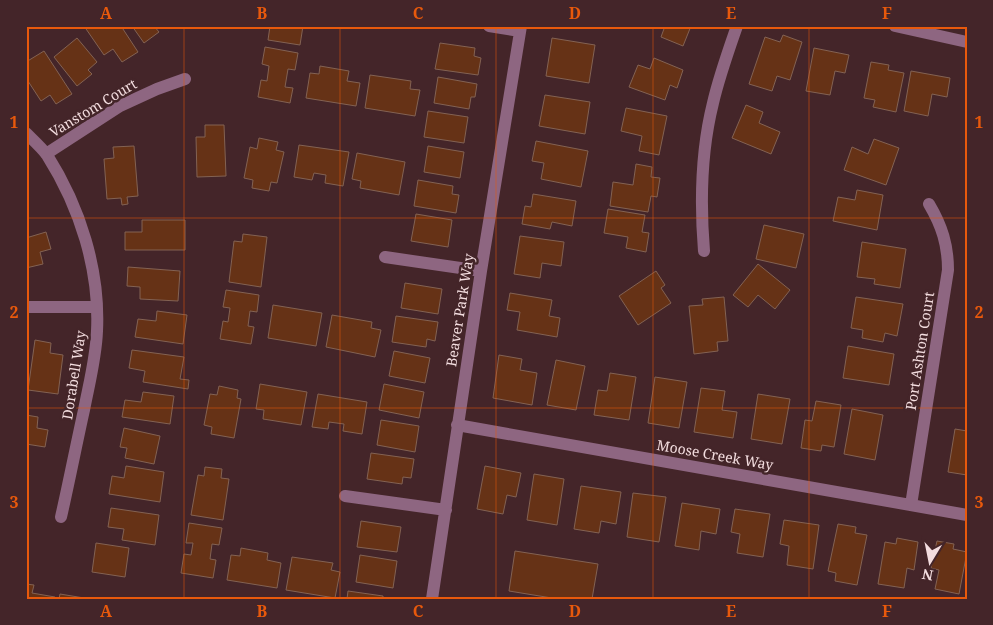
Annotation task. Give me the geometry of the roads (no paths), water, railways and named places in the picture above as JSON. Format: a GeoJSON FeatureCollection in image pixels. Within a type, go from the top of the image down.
{"type":"FeatureCollection","features":[{"type":"Feature","properties":{"kind":"street"},"geometry":{"type":"LineString","coordinates":[[489,26],[521,29]]}},
{"type":"Feature","properties":{"kind":"street"},"geometry":{"type":"LineString","coordinates":[[704,251],[701,218],[702,172],[707,134],[717,89],[737,26]]}},
{"type":"Feature","properties":{"kind":"street"},"geometry":{"type":"LineString","coordinates":[[895,26],[967,42]]}},
{"type":"Feature","properties":{"kind":"street","name":"Beaver Park Way"},"geometry":{"type":"LineString","coordinates":[[432,599],[481,271],[521,29]]}},
{"type":"Feature","properties":{"kind":"street","name":"Vanstom Court"},"geometry":{"type":"LineString","coordinates":[[46,154],[120,106],[157,89],[185,79]]}},
{"type":"Feature","properties":{"kind":"street","name":"Dorabell Way"},"geometry":{"type":"LineString","coordinates":[[26,133],[46,154],[80,224],[91,261],[97,307],[94,360],[62,518]]}},
{"type":"Feature","properties":{"kind":"street","name":"Port Ashton Court"},"geometry":{"type":"LineString","coordinates":[[911,505],[948,270],[948,252],[944,235],[929,204]]}},
{"type":"Feature","properties":{"kind":"street"},"geometry":{"type":"LineString","coordinates":[[385,257],[481,271]]}},
{"type":"Feature","properties":{"kind":"street"},"geometry":{"type":"LineString","coordinates":[[26,307],[97,307]]}},
{"type":"Feature","properties":{"kind":"street","name":"Moose Creek Way"},"geometry":{"type":"LineString","coordinates":[[458,425],[967,514]]}},
{"type":"Feature","properties":{"kind":"street"},"geometry":{"type":"LineString","coordinates":[[345,496],[446,510]]}}]}
